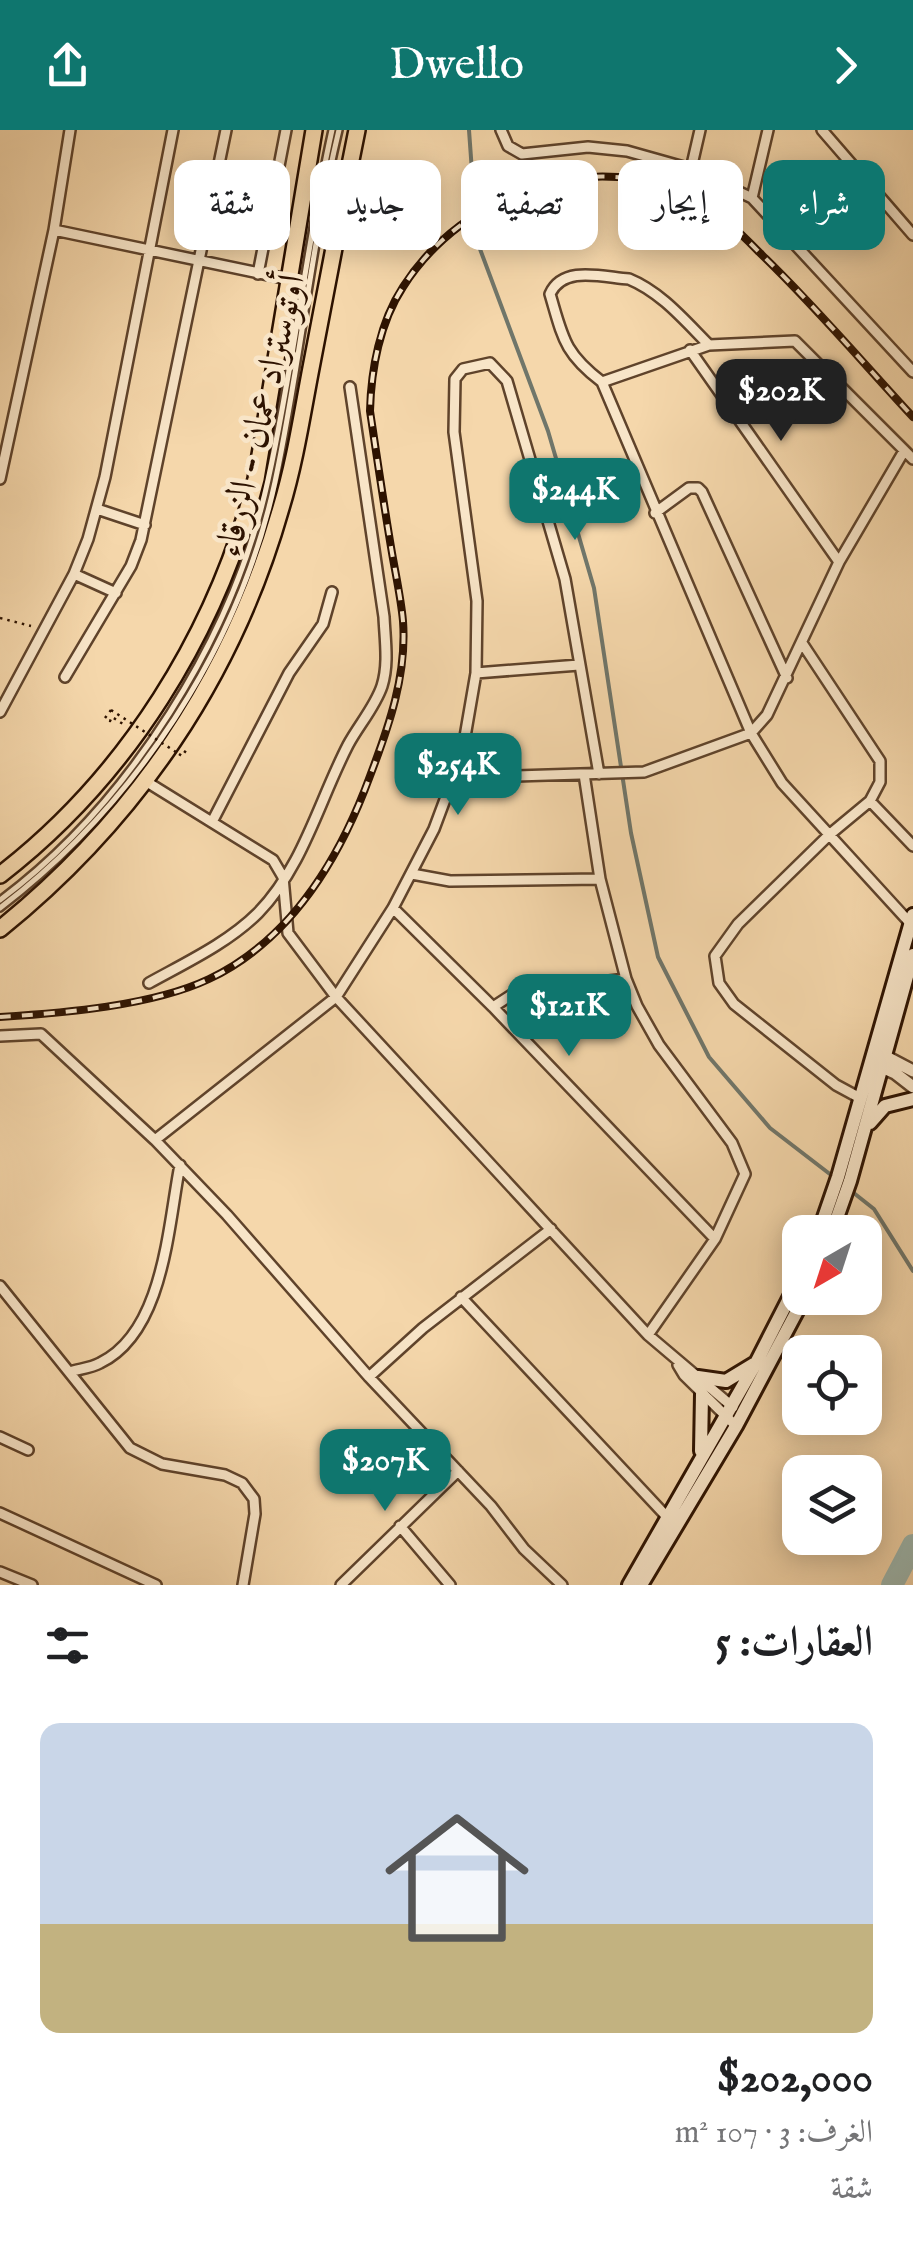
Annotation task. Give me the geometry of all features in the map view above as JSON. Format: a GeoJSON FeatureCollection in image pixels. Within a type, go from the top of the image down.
{"type":"FeatureCollection","features":[{"type":"Feature","properties":{"kind":"highway","name":"أوتوستراد عمان - الزرقاء"},"geometry":{"type":"LineString","coordinates":[[0,875],[68,815],[116,761],[168,687],[215,600],[256,479],[314,130]]}},
{"type":"Feature","properties":{"kind":"highway","name":"أوتوستراد عمان - الزرقاء"},"geometry":{"type":"LineString","coordinates":[[0,929],[74,862],[147,782],[184,728],[250,599],[290,476],[357,130]]}},
{"type":"Feature","properties":{"kind":"main road"},"geometry":{"type":"LineString","coordinates":[[835,1215],[844,1179],[865,1129],[912,919]]}},
{"type":"Feature","properties":{"kind":"main road"},"geometry":{"type":"LineString","coordinates":[[844,1179],[860,1098],[913,955]]}},
{"type":"Feature","properties":{"kind":"main road"},"geometry":{"type":"LineString","coordinates":[[865,1129],[885,1106],[913,1100]]}},
{"type":"Feature","properties":{"kind":"main road"},"geometry":{"type":"LineString","coordinates":[[829,1215],[837,1201]]}},
{"type":"Feature","properties":{"kind":"main road"},"geometry":{"type":"LineString","coordinates":[[629,1585],[701,1458],[734,1415],[782,1312]]}},
{"type":"Feature","properties":{"kind":"main road"},"geometry":{"type":"LineString","coordinates":[[641,1585],[794,1315]]}},
{"type":"Feature","properties":{"kind":"main road"},"geometry":{"type":"LineString","coordinates":[[698,1376],[726,1380],[756,1363]]}},
{"type":"Feature","properties":{"kind":"main road"},"geometry":{"type":"LineString","coordinates":[[701,1458],[702,1394]]}},
{"type":"Feature","properties":{"kind":"street"},"geometry":{"type":"LineString","coordinates":[[0,479],[54,230],[70,130]]}},
{"type":"Feature","properties":{"kind":"street"},"geometry":{"type":"LineString","coordinates":[[0,712],[74,574],[97,509],[173,130]]}},
{"type":"Feature","properties":{"kind":"street"},"geometry":{"type":"LineString","coordinates":[[65,677],[131,566],[145,525],[226,130]]}},
{"type":"Feature","properties":{"kind":"street"},"geometry":{"type":"LineString","coordinates":[[258,274],[286,130]]}},
{"type":"Feature","properties":{"kind":"street"},"geometry":{"type":"LineString","coordinates":[[500,130],[508,146],[522,154],[588,147],[610,148],[656,160]]}},
{"type":"Feature","properties":{"kind":"street"},"geometry":{"type":"LineString","coordinates":[[693,160],[700,130]]}},
{"type":"Feature","properties":{"kind":"street"},"geometry":{"type":"LineString","coordinates":[[752,198],[768,130]]}},
{"type":"Feature","properties":{"kind":"street"},"geometry":{"type":"LineString","coordinates":[[822,130],[913,236]]}},
{"type":"Feature","properties":{"kind":"street"},"geometry":{"type":"LineString","coordinates":[[743,194],[752,198],[913,372]]}},
{"type":"Feature","properties":{"kind":"street"},"geometry":{"type":"LineString","coordinates":[[54,230],[292,280]]}},
{"type":"Feature","properties":{"kind":"street"},"geometry":{"type":"LineString","coordinates":[[710,345],[656,295],[629,279],[566,276],[550,294],[576,362],[602,382],[751,733],[782,783],[912,919]]}},
{"type":"Feature","properties":{"kind":"street"},"geometry":{"type":"LineString","coordinates":[[602,382],[710,345],[795,341],[913,459]]}},
{"type":"Feature","properties":{"kind":"street"},"geometry":{"type":"LineString","coordinates":[[690,350],[839,562]]}},
{"type":"Feature","properties":{"kind":"street"},"geometry":{"type":"LineString","coordinates":[[155,1140],[336,997],[412,874],[454,778],[467,736],[476,673],[477,600],[453,408],[458,372],[482,363],[497,368],[512,394],[565,579],[599,774]]}},
{"type":"Feature","properties":{"kind":"street"},"geometry":{"type":"LineString","coordinates":[[149,983],[203,953],[264,905],[313,826],[343,755],[378,696],[384,676],[384,617],[350,387]]}},
{"type":"Feature","properties":{"kind":"street"},"geometry":{"type":"LineString","coordinates":[[454,778],[644,772],[751,733],[767,715],[839,562],[904,451]]}},
{"type":"Feature","properties":{"kind":"street"},"geometry":{"type":"LineString","coordinates":[[655,513],[689,488],[702,492],[786,678]]}},
{"type":"Feature","properties":{"kind":"street"},"geometry":{"type":"LineString","coordinates":[[97,509],[145,525]]}},
{"type":"Feature","properties":{"kind":"street"},"geometry":{"type":"LineString","coordinates":[[74,574],[116,593]]}},
{"type":"Feature","properties":{"kind":"street"},"geometry":{"type":"LineString","coordinates":[[212,822],[288,673],[323,624],[332,592]]}},
{"type":"Feature","properties":{"kind":"street"},"geometry":{"type":"LineString","coordinates":[[802,643],[880,761],[880,782],[870,801],[829,835],[738,924],[715,956],[715,970],[734,1004],[836,1084],[860,1098]]}},
{"type":"Feature","properties":{"kind":"street"},"geometry":{"type":"LineString","coordinates":[[476,673],[579,665]]}},
{"type":"Feature","properties":{"kind":"street"},"geometry":{"type":"LineString","coordinates":[[584,774],[600,880],[626,979],[660,1045],[732,1143],[745,1174],[715,1239],[648,1335]]}},
{"type":"Feature","properties":{"kind":"street"},"geometry":{"type":"LineString","coordinates":[[147,782],[274,860],[283,877],[288,933],[336,997],[677,1362],[702,1394],[734,1415]]}},
{"type":"Feature","properties":{"kind":"street"},"geometry":{"type":"LineString","coordinates":[[870,801],[913,846]]}},
{"type":"Feature","properties":{"kind":"street"},"geometry":{"type":"LineString","coordinates":[[412,874],[450,881],[600,880]]}},
{"type":"Feature","properties":{"kind":"street"},"geometry":{"type":"LineString","coordinates":[[393,908],[715,1239]]}},
{"type":"Feature","properties":{"kind":"street"},"geometry":{"type":"LineString","coordinates":[[493,1007],[524,991],[626,979]]}},
{"type":"Feature","properties":{"kind":"street"},"geometry":{"type":"LineString","coordinates":[[0,1036],[41,1034],[155,1140],[228,1215],[369,1377],[562,1585]]}},
{"type":"Feature","properties":{"kind":"street"},"geometry":{"type":"LineString","coordinates":[[878,1058],[912,1081]]}},
{"type":"Feature","properties":{"kind":"street"},"geometry":{"type":"LineString","coordinates":[[70,1372],[99,1364],[132,1335],[164,1258],[180,1165]]}},
{"type":"Feature","properties":{"kind":"street"},"geometry":{"type":"LineString","coordinates":[[369,1377],[461,1296],[551,1229]]}},
{"type":"Feature","properties":{"kind":"street"},"geometry":{"type":"LineString","coordinates":[[0,1286],[112,1428],[143,1456],[162,1464],[225,1475],[242,1483],[254,1499],[255,1514],[243,1585]]}},
{"type":"Feature","properties":{"kind":"street"},"geometry":{"type":"LineString","coordinates":[[461,1296],[668,1518]]}},
{"type":"Feature","properties":{"kind":"street"},"geometry":{"type":"LineString","coordinates":[[677,1362],[698,1376],[734,1415]]}},
{"type":"Feature","properties":{"kind":"street"},"geometry":{"type":"LineString","coordinates":[[0,1437],[28,1450]]}},
{"type":"Feature","properties":{"kind":"street"},"geometry":{"type":"LineString","coordinates":[[342,1585],[458,1471]]}},
{"type":"Feature","properties":{"kind":"street"},"geometry":{"type":"LineString","coordinates":[[0,1513],[137,1581],[156,1585]]}},
{"type":"Feature","properties":{"kind":"street"},"geometry":{"type":"LineString","coordinates":[[400,1526],[450,1585]]}},
{"type":"Feature","properties":{"kind":"street"},"geometry":{"type":"LineString","coordinates":[[0,1572],[32,1585]]}},
{"type":"Feature","properties":{"kind":"lane"},"geometry":{"type":"LineString","coordinates":[[0,900],[64,844],[126,772],[180,694],[223,614],[268,483],[302,279],[335,130]]}},
{"type":"Feature","properties":{"kind":"lane"},"geometry":{"type":"LineString","coordinates":[[0,908],[67,850],[145,758],[196,682],[227,620],[252,557],[274,484],[335,130]]}},
{"type":"Feature","properties":{"kind":"path"},"geometry":{"type":"LineString","coordinates":[[0,618],[42,630]]}},
{"type":"Feature","properties":{"kind":"path"},"geometry":{"type":"LineString","coordinates":[[112,717],[110,721],[105,718],[111,710],[182,756],[187,749]]}},
{"type":"Feature","properties":{"kind":"waterway"},"geometry":{"type":"LineString","coordinates":[[469,130],[477,241],[548,431],[594,588],[631,833],[658,957],[709,1057],[770,1128],[835,1178]]}},
{"type":"Feature","properties":{"kind":"waterway"},"geometry":{"type":"LineString","coordinates":[[850,1190],[874,1209],[913,1271]]}},
{"type":"Feature","properties":{"kind":"waterway"},"geometry":{"type":"LineString","coordinates":[[892,1585],[913,1545]]}},
{"type":"Feature","properties":{"kind":"railway"},"geometry":{"type":"LineString","coordinates":[[0,1017],[134,1002],[209,979],[265,942],[288,919],[309,894],[344,837],[390,719],[404,641],[370,411],[375,363],[388,315],[403,287],[429,254],[460,225],[496,203],[535,187],[576,178],[618,177],[659,184],[698,201],[732,226],[820,314],[913,417]]}}]}
